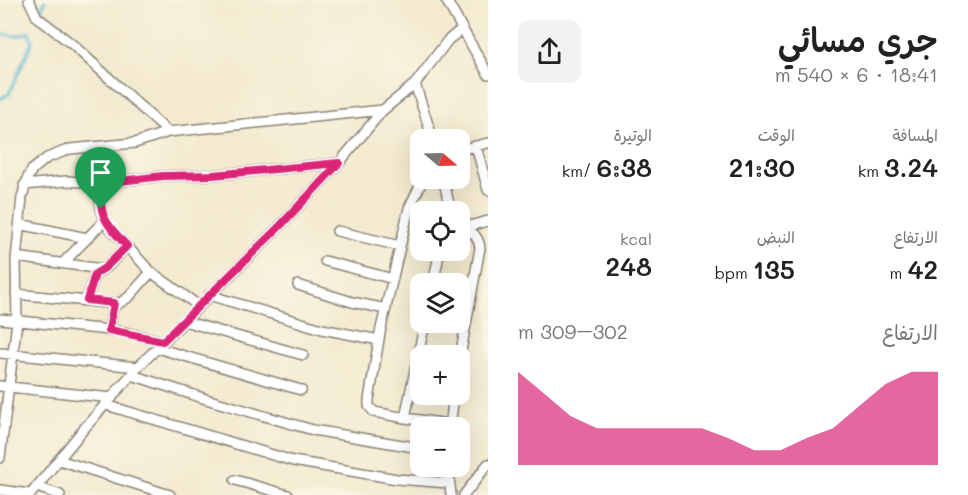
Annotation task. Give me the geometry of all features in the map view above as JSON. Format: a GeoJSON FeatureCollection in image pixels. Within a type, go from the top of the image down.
{"type":"FeatureCollection","features":[{"type":"Feature","properties":{"kind":"street"},"geometry":{"type":"LineString","coordinates":[[29,0],[37,17],[74,45],[168,132]]}},
{"type":"Feature","properties":{"kind":"street"},"geometry":{"type":"LineString","coordinates":[[446,0],[488,74]]}},
{"type":"Feature","properties":{"kind":"street"},"geometry":{"type":"LineString","coordinates":[[32,492],[82,430],[160,344],[280,226],[339,163],[383,110],[415,84],[439,49],[462,29]]}},
{"type":"Feature","properties":{"kind":"street"},"geometry":{"type":"LineString","coordinates":[[415,84],[429,129]]}},
{"type":"Feature","properties":{"kind":"street"},"geometry":{"type":"LineString","coordinates":[[0,458],[5,387],[14,354],[17,321],[16,256],[19,224],[24,185],[32,170],[47,158],[70,149],[135,143],[168,132],[383,110]]}},
{"type":"Feature","properties":{"kind":"street"},"geometry":{"type":"LineString","coordinates":[[470,147],[488,143]]}},
{"type":"Feature","properties":{"kind":"street"},"geometry":{"type":"LineString","coordinates":[[476,146],[488,190]]}},
{"type":"Feature","properties":{"kind":"street"},"geometry":{"type":"LineString","coordinates":[[24,185],[66,181],[103,183],[163,176],[213,175],[339,163]]}},
{"type":"Feature","properties":{"kind":"street"},"geometry":{"type":"LineString","coordinates":[[103,183],[100,194],[101,209],[107,225],[151,272],[200,306]]}},
{"type":"Feature","properties":{"kind":"street"},"geometry":{"type":"LineString","coordinates":[[410,419],[374,412],[369,406],[379,340],[400,246],[409,208],[418,189]]}},
{"type":"Feature","properties":{"kind":"street"},"geometry":{"type":"LineString","coordinates":[[64,262],[105,220]]}},
{"type":"Feature","properties":{"kind":"street"},"geometry":{"type":"LineString","coordinates":[[470,226],[488,221]]}},
{"type":"Feature","properties":{"kind":"street"},"geometry":{"type":"LineString","coordinates":[[19,224],[87,238]]}},
{"type":"Feature","properties":{"kind":"street"},"geometry":{"type":"LineString","coordinates":[[463,345],[484,260],[477,236],[470,230]]}},
{"type":"Feature","properties":{"kind":"street"},"geometry":{"type":"LineString","coordinates":[[337,231],[400,246]]}},
{"type":"Feature","properties":{"kind":"street"},"geometry":{"type":"LineString","coordinates":[[87,300],[95,274],[115,260],[127,246]]}},
{"type":"Feature","properties":{"kind":"street"},"geometry":{"type":"LineString","coordinates":[[16,256],[102,269]]}},
{"type":"Feature","properties":{"kind":"street"},"geometry":{"type":"LineString","coordinates":[[325,261],[393,279]]}},
{"type":"Feature","properties":{"kind":"street"},"geometry":{"type":"LineString","coordinates":[[16,294],[123,303],[151,272]]}},
{"type":"Feature","properties":{"kind":"street"},"geometry":{"type":"LineString","coordinates":[[297,285],[352,302],[386,309]]}},
{"type":"Feature","properties":{"kind":"street"},"geometry":{"type":"LineString","coordinates":[[209,295],[322,329],[379,340]]}},
{"type":"Feature","properties":{"kind":"street"},"geometry":{"type":"LineString","coordinates":[[109,330],[114,303]]}},
{"type":"Feature","properties":{"kind":"street"},"geometry":{"type":"LineString","coordinates":[[0,319],[109,330],[160,344],[301,390]]}},
{"type":"Feature","properties":{"kind":"street"},"geometry":{"type":"LineString","coordinates":[[184,321],[303,355]]}},
{"type":"Feature","properties":{"kind":"street"},"geometry":{"type":"LineString","coordinates":[[405,418],[423,333]]}},
{"type":"Feature","properties":{"kind":"street"},"geometry":{"type":"LineString","coordinates":[[0,353],[78,359],[135,371],[207,399],[313,430],[410,446]]}},
{"type":"Feature","properties":{"kind":"street"},"geometry":{"type":"LineString","coordinates":[[5,387],[109,402],[292,461],[397,479],[449,483]]}},
{"type":"Feature","properties":{"kind":"street"},"geometry":{"type":"LineString","coordinates":[[59,460],[170,495]]}},
{"type":"Feature","properties":{"kind":"street"},"geometry":{"type":"LineString","coordinates":[[464,495],[488,464]]}},
{"type":"Feature","properties":{"kind":"street"},"geometry":{"type":"LineString","coordinates":[[449,477],[451,495]]}},
{"type":"Feature","properties":{"kind":"street"},"geometry":{"type":"LineString","coordinates":[[235,480],[288,495]]}},
{"type":"Feature","properties":{"kind":"street"},"geometry":{"type":"LineString","coordinates":[[472,484],[475,495]]}},
{"type":"Feature","properties":{"kind":"street"},"geometry":{"type":"LineString","coordinates":[[0,490],[60,495]]}},
{"type":"Feature","properties":{"kind":"waterway"},"geometry":{"type":"LineString","coordinates":[[39,16],[45,0]]}},
{"type":"Feature","properties":{"kind":"waterway"},"geometry":{"type":"LineString","coordinates":[[0,34],[17,36],[29,32],[32,42],[9,94],[0,99]]}},
{"type":"Feature","properties":{"kind":"route"},"geometry":{"type":"LineString","coordinates":[[339,163],[280,226],[163,341],[109,330],[114,303],[87,300],[95,274],[115,260],[127,246],[107,225],[101,209],[100,194],[103,183],[163,176],[213,175],[339,163]]}}]}
